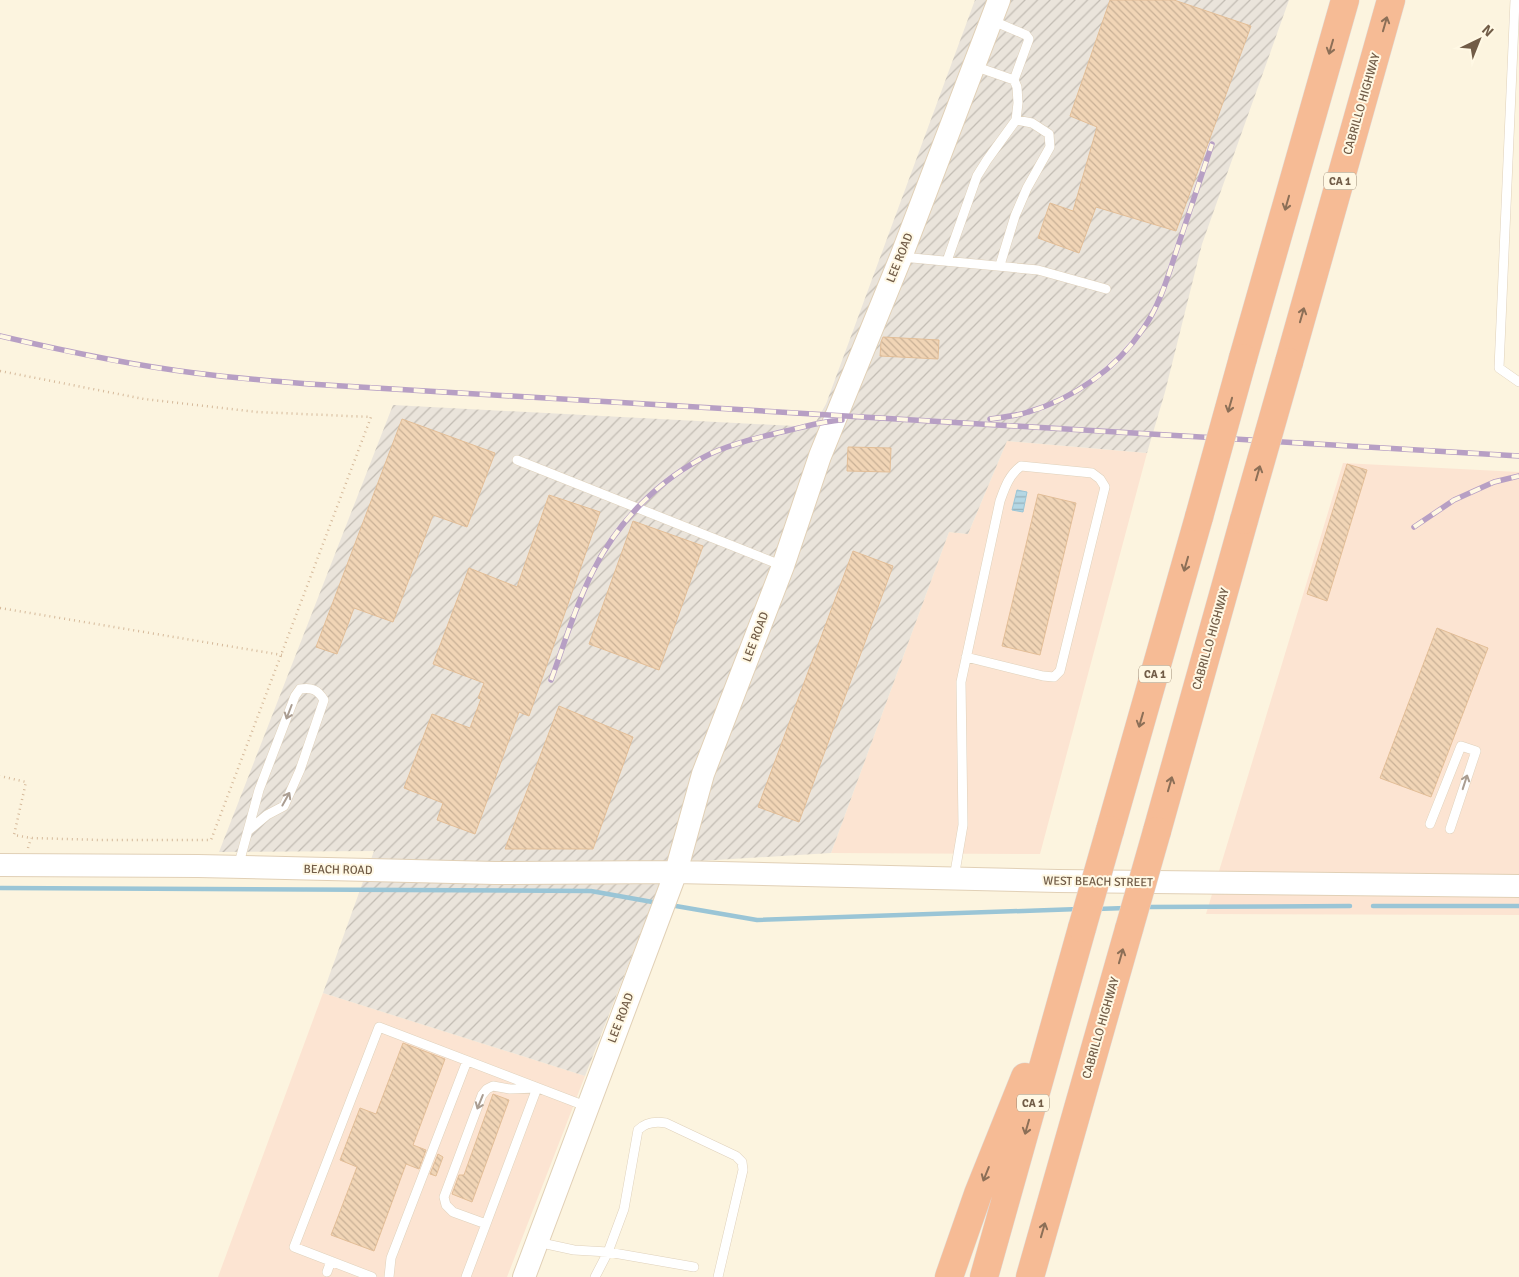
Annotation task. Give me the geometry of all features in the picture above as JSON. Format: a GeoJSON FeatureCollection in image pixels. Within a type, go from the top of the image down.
{"type":"FeatureCollection","features":[{"type":"Feature","properties":{"kind":"highway","name":"CA 1"},"geometry":{"type":"LineString","coordinates":[[984,1277],[1345,0]]}},
{"type":"Feature","properties":{"kind":"highway","name":"CABRILLO HIGHWAY"},"geometry":{"type":"LineString","coordinates":[[1030,1277],[1391,0]]}},
{"type":"Feature","properties":{"kind":"highway"},"geometry":{"type":"LineString","coordinates":[[949,1277],[978,1194],[1079,939]]}},
{"type":"Feature","properties":{"kind":"main road","name":"LEE ROAD"},"geometry":{"type":"LineString","coordinates":[[524,1277],[676,872],[703,774],[783,566],[829,432],[901,257],[995,10]]}},
{"type":"Feature","properties":{"kind":"main road","name":"BEACH ROAD"},"geometry":{"type":"LineString","coordinates":[[0,865],[238,867],[495,873],[676,872]]}},
{"type":"Feature","properties":{"kind":"main road","name":"WEST BEACH STREET"},"geometry":{"type":"LineString","coordinates":[[676,872],[1068,882],[1519,886]]}},
{"type":"Feature","properties":{"kind":"lane"},"geometry":{"type":"LineString","coordinates":[[1516,2],[1499,368],[1519,382]]}},
{"type":"Feature","properties":{"kind":"lane"},"geometry":{"type":"LineString","coordinates":[[947,261],[977,176],[1016,120],[1018,103],[1014,80],[1029,39],[995,10]]}},
{"type":"Feature","properties":{"kind":"lane"},"geometry":{"type":"LineString","coordinates":[[974,66],[1014,80]]}},
{"type":"Feature","properties":{"kind":"lane"},"geometry":{"type":"LineString","coordinates":[[1000,265],[1021,202],[1050,147],[1049,134],[1032,123],[1016,120]]}},
{"type":"Feature","properties":{"kind":"lane"},"geometry":{"type":"LineString","coordinates":[[901,257],[1038,270],[1106,289]]}},
{"type":"Feature","properties":{"kind":"lane"},"geometry":{"type":"LineString","coordinates":[[517,460],[783,566]]}},
{"type":"Feature","properties":{"kind":"lane"},"geometry":{"type":"LineString","coordinates":[[954,878],[963,825],[960,682],[1000,501],[1007,481],[1013,472],[1021,466],[1092,473],[1105,487],[1060,671],[1054,677],[1042,676],[966,657]]}},
{"type":"Feature","properties":{"kind":"lane"},"geometry":{"type":"LineString","coordinates":[[238,867],[259,790],[295,696],[300,689],[308,687],[315,689],[324,700],[300,770],[284,806],[267,815],[249,830]]}},
{"type":"Feature","properties":{"kind":"lane"},"geometry":{"type":"LineString","coordinates":[[1430,824],[1461,746],[1476,751],[1450,829]]}},
{"type":"Feature","properties":{"kind":"lane"},"geometry":{"type":"LineString","coordinates":[[372,1277],[294,1247],[379,1027],[588,1107]]}},
{"type":"Feature","properties":{"kind":"lane"},"geometry":{"type":"LineString","coordinates":[[389,1277],[391,1258],[467,1061]]}},
{"type":"Feature","properties":{"kind":"lane"},"geometry":{"type":"LineString","coordinates":[[486,1224],[453,1212],[446,1205],[444,1197],[478,1104],[487,1089],[493,1086],[510,1090],[537,1088]]}},
{"type":"Feature","properties":{"kind":"lane"},"geometry":{"type":"LineString","coordinates":[[466,1277],[537,1088]]}},
{"type":"Feature","properties":{"kind":"lane"},"geometry":{"type":"LineString","coordinates":[[595,1277],[608,1252],[624,1209],[638,1130],[643,1125],[655,1121],[666,1123],[736,1156],[742,1162],[743,1170],[718,1277]]}},
{"type":"Feature","properties":{"kind":"lane"},"geometry":{"type":"LineString","coordinates":[[537,1242],[574,1250],[608,1252],[694,1267]]}},
{"type":"Feature","properties":{"kind":"lane"},"geometry":{"type":"LineString","coordinates":[[327,1272],[331,1261]]}},
{"type":"Feature","properties":{"kind":"path"},"geometry":{"type":"LineString","coordinates":[[0,371],[144,399],[257,412],[372,417],[211,840],[57,838],[14,835],[26,782],[0,776]]}},
{"type":"Feature","properties":{"kind":"path"},"geometry":{"type":"LineString","coordinates":[[0,608],[282,655]]}},
{"type":"Feature","properties":{"kind":"shaded area"},"geometry":{"type":"Polygon","coordinates":[[[975,0],[1289,0],[1202,244],[1165,392],[1147,453],[1007,441],[968,534],[949,532],[831,853],[668,863],[585,1076],[323,993],[374,851],[219,852],[393,405],[813,427],[826,404],[975,0]]]}},
{"type":"Feature","properties":{"kind":"shaded area"},"geometry":{"type":"Polygon","coordinates":[[[1007,441],[1147,453],[1040,854],[831,853],[949,532],[968,534],[1007,441]]]}},
{"type":"Feature","properties":{"kind":"shaded area"},"geometry":{"type":"Polygon","coordinates":[[[1343,463],[1519,472],[1519,915],[1206,914],[1343,463]]]}},
{"type":"Feature","properties":{"kind":"shaded area"},"geometry":{"type":"Polygon","coordinates":[[[323,993],[585,1076],[507,1277],[218,1277],[323,993]]]}},
{"type":"Feature","properties":{"kind":"water"},"geometry":{"type":"Polygon","coordinates":[[[1017,490],[1027,492],[1023,512],[1012,510],[1017,490]]]}},
{"type":"Feature","properties":{"kind":"building"},"geometry":{"type":"Polygon","coordinates":[[[1110,0],[1174,0],[1251,26],[1176,231],[1096,207],[1079,253],[1038,238],[1050,203],[1073,211],[1097,127],[1070,116],[1110,0]]]}},
{"type":"Feature","properties":{"kind":"building"},"geometry":{"type":"Polygon","coordinates":[[[883,337],[939,340],[938,359],[880,356],[883,337]]]}},
{"type":"Feature","properties":{"kind":"building"},"geometry":{"type":"Polygon","coordinates":[[[402,419],[495,453],[467,527],[433,515],[393,622],[354,608],[337,654],[316,647],[402,419]]]}},
{"type":"Feature","properties":{"kind":"building"},"geometry":{"type":"Polygon","coordinates":[[[848,447],[891,448],[890,472],[847,471],[848,447]]]}},
{"type":"Feature","properties":{"kind":"building"},"geometry":{"type":"Polygon","coordinates":[[[1347,464],[1367,470],[1327,601],[1307,594],[1347,464]]]}},
{"type":"Feature","properties":{"kind":"building"},"geometry":{"type":"Polygon","coordinates":[[[1038,494],[1076,503],[1040,655],[1002,646],[1038,494]]]}},
{"type":"Feature","properties":{"kind":"building"},"geometry":{"type":"Polygon","coordinates":[[[549,495],[600,512],[529,716],[519,712],[475,834],[437,820],[443,803],[404,788],[432,714],[470,728],[481,699],[478,698],[484,683],[433,664],[469,568],[517,587],[549,495]]]}},
{"type":"Feature","properties":{"kind":"building"},"geometry":{"type":"Polygon","coordinates":[[[633,521],[703,546],[659,670],[589,644],[633,521]]]}},
{"type":"Feature","properties":{"kind":"building"},"geometry":{"type":"Polygon","coordinates":[[[853,551],[893,566],[799,822],[758,807],[853,551]]]}},
{"type":"Feature","properties":{"kind":"building"},"geometry":{"type":"Polygon","coordinates":[[[1437,628],[1488,648],[1431,797],[1380,778],[1437,628]]]}},
{"type":"Feature","properties":{"kind":"building"},"geometry":{"type":"Polygon","coordinates":[[[559,706],[633,737],[593,849],[505,849],[559,706]]]}},
{"type":"Feature","properties":{"kind":"building"},"geometry":{"type":"Polygon","coordinates":[[[403,1043],[445,1059],[413,1145],[426,1150],[419,1169],[406,1164],[374,1251],[331,1235],[357,1167],[340,1160],[360,1108],[376,1114],[403,1043]]]}},
{"type":"Feature","properties":{"kind":"building"},"geometry":{"type":"Polygon","coordinates":[[[493,1094],[509,1100],[472,1202],[452,1194],[459,1175],[464,1175],[493,1094]]]}},
{"type":"Feature","properties":{"kind":"building"},"geometry":{"type":"Polygon","coordinates":[[[438,1154],[443,1157],[436,1176],[430,1174],[438,1154]]]}},
{"type":"Feature","properties":{"kind":"waterway"},"geometry":{"type":"LineString","coordinates":[[0,888],[591,891],[658,903]]}},
{"type":"Feature","properties":{"kind":"waterway"},"geometry":{"type":"LineString","coordinates":[[670,905],[757,920],[1079,909]]}},
{"type":"Feature","properties":{"kind":"waterway"},"geometry":{"type":"LineString","coordinates":[[1144,907],[1350,906]]}},
{"type":"Feature","properties":{"kind":"waterway"},"geometry":{"type":"LineString","coordinates":[[1373,906],[1519,906]]}},
{"type":"Feature","properties":{"kind":"waterway"},"geometry":{"type":"LineString","coordinates":[[1096,909],[1126,908]]}},
{"type":"Feature","properties":{"kind":"railway"},"geometry":{"type":"LineString","coordinates":[[990,419],[1023,413],[1045,406],[1077,391],[1107,369],[1132,344],[1149,320],[1163,290],[1212,144]]}},
{"type":"Feature","properties":{"kind":"railway"},"geometry":{"type":"LineString","coordinates":[[0,336],[121,362],[170,370],[309,384],[1519,456]]}},
{"type":"Feature","properties":{"kind":"railway"},"geometry":{"type":"LineString","coordinates":[[551,680],[580,599],[602,554],[627,520],[657,489],[691,464],[728,447],[814,424],[842,420]]}},
{"type":"Feature","properties":{"kind":"railway"},"geometry":{"type":"LineString","coordinates":[[1414,527],[1454,500],[1494,482],[1519,476]]}}]}
